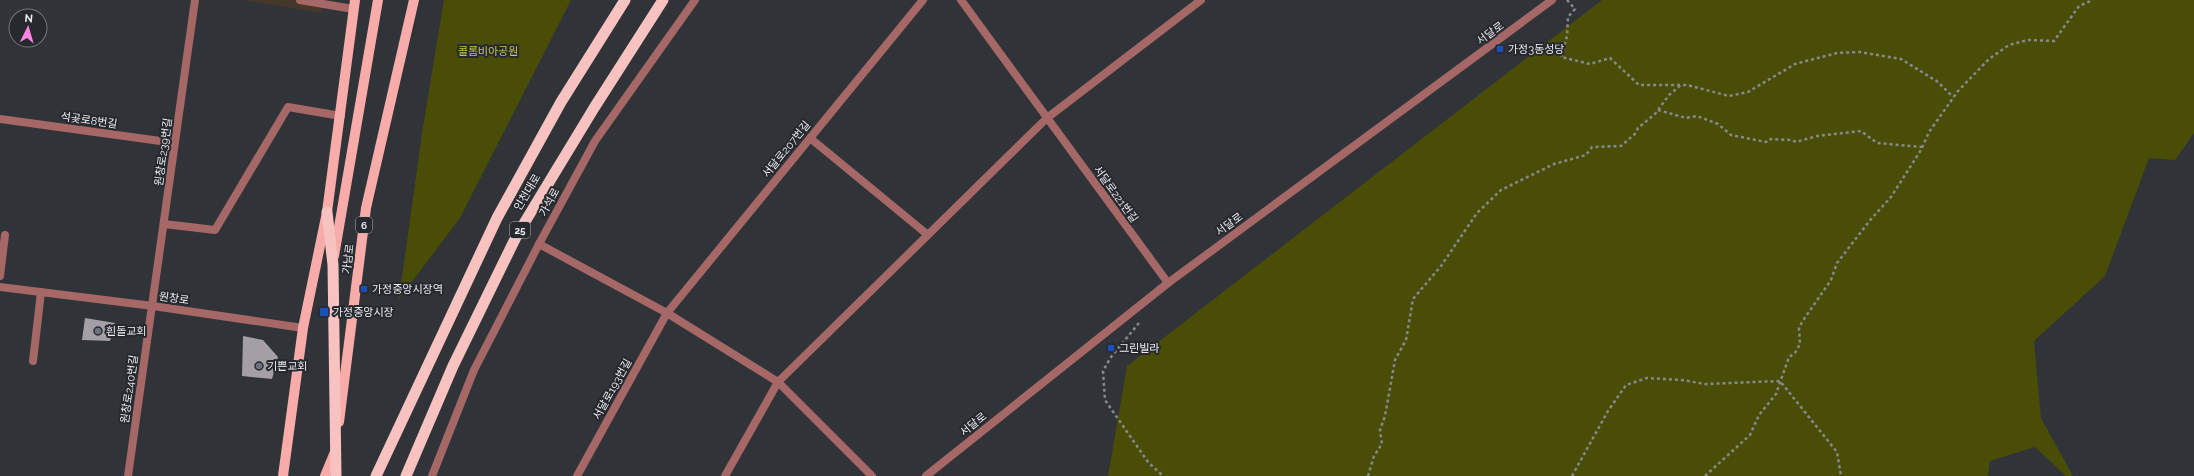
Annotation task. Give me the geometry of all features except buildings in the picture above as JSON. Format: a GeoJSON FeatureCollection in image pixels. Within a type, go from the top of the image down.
{"type":"FeatureCollection","features":[{"type":"Feature","properties":{"kind":"highway","name":"인천대로"},"geometry":{"type":"LineString","coordinates":[[376,476],[497,218],[561,102],[625,0]]}},
{"type":"Feature","properties":{"kind":"highway","name":"인천대로"},"geometry":{"type":"LineString","coordinates":[[406,476],[452,366],[517,235],[594,108],[663,0]]}},
{"type":"Feature","properties":{"kind":"highway"},"geometry":{"type":"LineString","coordinates":[[327,212],[333,265],[336,476]]}},
{"type":"Feature","properties":{"kind":"main road"},"geometry":{"type":"LineString","coordinates":[[333,265],[378,0]]}},
{"type":"Feature","properties":{"kind":"main road","name":"가남로"},"geometry":{"type":"LineString","coordinates":[[325,476],[335,454],[366,208],[414,0]]}},
{"type":"Feature","properties":{"kind":"main road"},"geometry":{"type":"LineString","coordinates":[[283,476],[303,328],[327,212],[341,116],[354,5]]}},
{"type":"Feature","properties":{"kind":"street","name":"원창로239번길"},"geometry":{"type":"LineString","coordinates":[[153,306],[194,0]]}},
{"type":"Feature","properties":{"kind":"street"},"geometry":{"type":"LineString","coordinates":[[300,0],[354,5]]}},
{"type":"Feature","properties":{"kind":"street","name":"가석로"},"geometry":{"type":"LineString","coordinates":[[432,476],[474,370],[538,244],[595,141],[695,0]]}},
{"type":"Feature","properties":{"kind":"street","name":"서달로207번길"},"geometry":{"type":"LineString","coordinates":[[667,313],[923,0]]}},
{"type":"Feature","properties":{"kind":"street","name":"서달로221번길"},"geometry":{"type":"LineString","coordinates":[[961,0],[1168,283]]}},
{"type":"Feature","properties":{"kind":"street"},"geometry":{"type":"LineString","coordinates":[[724,476],[778,382],[1047,118],[1201,0]]}},
{"type":"Feature","properties":{"kind":"street","name":"서달로"},"geometry":{"type":"LineString","coordinates":[[926,476],[1168,283],[1542,3],[1552,0]]}},
{"type":"Feature","properties":{"kind":"street"},"geometry":{"type":"LineString","coordinates":[[164,224],[215,230],[288,107],[341,116]]}},
{"type":"Feature","properties":{"kind":"street","name":"석곶로8번길"},"geometry":{"type":"LineString","coordinates":[[0,119],[175,143]]}},
{"type":"Feature","properties":{"kind":"street"},"geometry":{"type":"LineString","coordinates":[[810,138],[928,235]]}},
{"type":"Feature","properties":{"kind":"street"},"geometry":{"type":"LineString","coordinates":[[0,276],[5,235]]}},
{"type":"Feature","properties":{"kind":"street"},"geometry":{"type":"LineString","coordinates":[[538,244],[667,313],[778,382],[872,476]]}},
{"type":"Feature","properties":{"kind":"street","name":"원창로"},"geometry":{"type":"LineString","coordinates":[[0,287],[153,306],[303,328]]}},
{"type":"Feature","properties":{"kind":"street"},"geometry":{"type":"LineString","coordinates":[[33,361],[41,292]]}},
{"type":"Feature","properties":{"kind":"street","name":"원창로240번길"},"geometry":{"type":"LineString","coordinates":[[128,476],[148,327],[153,306]]}},
{"type":"Feature","properties":{"kind":"street","name":"서달로193번길"},"geometry":{"type":"LineString","coordinates":[[577,476],[667,313]]}},
{"type":"Feature","properties":{"kind":"path"},"geometry":{"type":"LineString","coordinates":[[1567,0],[1575,9],[1568,17],[1566,36],[1561,57],[1590,64],[1610,58],[1640,85],[1681,84],[1729,96],[1748,92],[1795,64],[1837,53],[1859,52],[1901,59],[1938,82],[1953,97]]}},
{"type":"Feature","properties":{"kind":"path"},"geometry":{"type":"LineString","coordinates":[[1705,476],[1750,435],[1759,416],[1776,394],[1790,357],[1795,353],[1800,344],[1799,328],[1802,322],[1830,280],[1838,263],[1871,219],[1891,197],[1922,147],[1929,132],[1953,97],[1988,59],[2009,46],[2028,40],[2054,41],[2079,6],[2093,0]]}},
{"type":"Feature","properties":{"kind":"path"},"geometry":{"type":"LineString","coordinates":[[1368,476],[1374,456],[1382,444],[1380,430],[1385,416],[1395,360],[1406,340],[1413,299],[1453,250],[1477,213],[1501,190],[1554,164],[1586,155],[1592,147],[1621,146],[1658,110],[1669,95],[1681,84]]}},
{"type":"Feature","properties":{"kind":"path"},"geometry":{"type":"LineString","coordinates":[[1658,110],[1686,118],[1697,116],[1718,124],[1731,135],[1749,140],[1766,142],[1769,139],[1792,140],[1796,142],[1817,136],[1861,131],[1876,143],[1922,147]]}},
{"type":"Feature","properties":{"kind":"path"},"geometry":{"type":"LineString","coordinates":[[1140,322],[1111,357],[1103,371],[1105,400],[1148,462],[1163,476]]}},
{"type":"Feature","properties":{"kind":"path"},"geometry":{"type":"LineString","coordinates":[[1572,476],[1608,411],[1626,385],[1647,378],[1682,380],[1705,384],[1780,381]]}},
{"type":"Feature","properties":{"kind":"path"},"geometry":{"type":"LineString","coordinates":[[1780,381],[1837,452],[1841,476]]}},
{"type":"Feature","properties":{"kind":"shaded area"},"geometry":{"type":"Polygon","coordinates":[[[243,0],[324,0],[322,13],[243,0]]]}},
{"type":"Feature","properties":{"kind":"green space","name":"콜롬비아공원"},"geometry":{"type":"Polygon","coordinates":[[[444,0],[571,0],[460,218],[399,299],[422,133],[444,0]]]}},
{"type":"Feature","properties":{"kind":"green space"},"geometry":{"type":"Polygon","coordinates":[[[1602,0],[2194,0],[2194,133],[2175,160],[2149,158],[2105,276],[2034,341],[2041,418],[2073,476],[2066,476],[2035,447],[1990,461],[1988,476],[1108,476],[1127,366],[1602,0]]]}},
{"type":"Feature","properties":{"kind":"place","name":"가정3동성당"},"geometry":{"type":"Point","coordinates":[1500,49]}},
{"type":"Feature","properties":{"kind":"place","name":"가정중앙시장역"},"geometry":{"type":"Point","coordinates":[364,289]}},
{"type":"Feature","properties":{"kind":"place","name":"가정중앙시장"},"geometry":{"type":"Point","coordinates":[324,312]}},
{"type":"Feature","properties":{"kind":"place","name":"흰돌교회"},"geometry":{"type":"Point","coordinates":[98,331]}},
{"type":"Feature","properties":{"kind":"place","name":"그린빌라"},"geometry":{"type":"Point","coordinates":[1111,348]}},
{"type":"Feature","properties":{"kind":"place","name":"기쁜교회"},"geometry":{"type":"Point","coordinates":[259,366]}}]}
